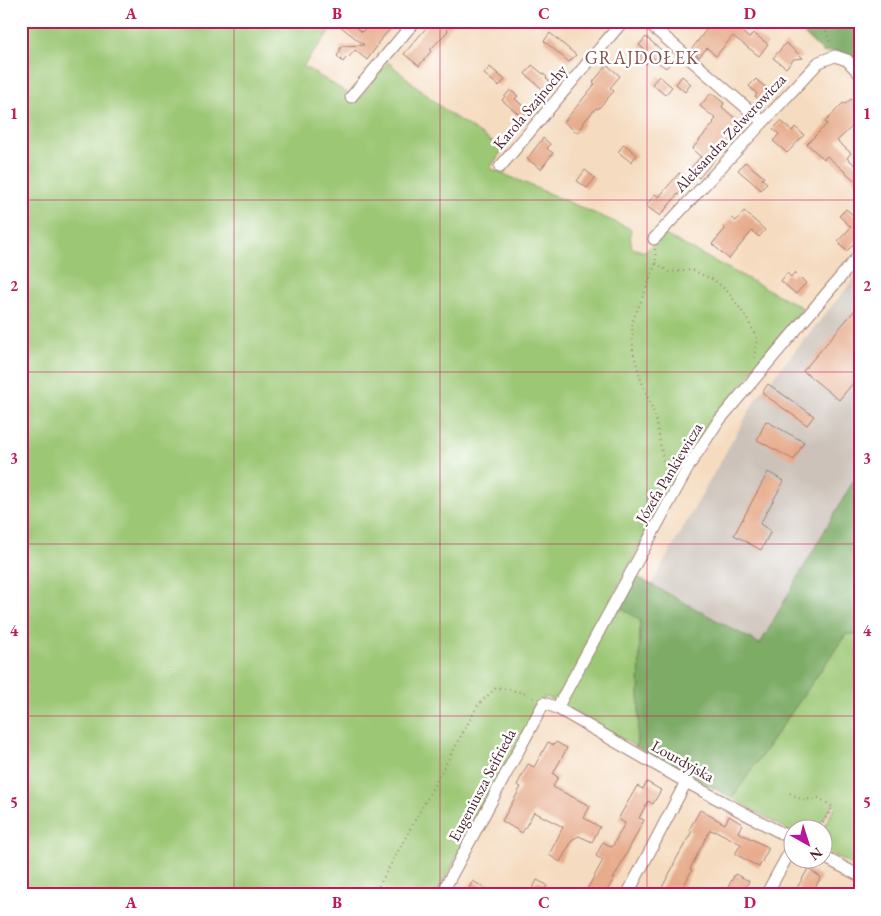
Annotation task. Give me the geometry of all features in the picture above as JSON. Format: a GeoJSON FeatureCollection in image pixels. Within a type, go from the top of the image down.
{"type":"FeatureCollection","features":[{"type":"Feature","properties":{"kind":"street"},"geometry":{"type":"LineString","coordinates":[[351,97],[415,21]]}},
{"type":"Feature","properties":{"kind":"street","name":"Karola Szajnochy"},"geometry":{"type":"LineString","coordinates":[[500,167],[623,21]]}},
{"type":"Feature","properties":{"kind":"street"},"geometry":{"type":"LineString","coordinates":[[646,21],[764,122]]}},
{"type":"Feature","properties":{"kind":"street"},"geometry":{"type":"LineString","coordinates":[[835,56],[847,60],[860,74]]}},
{"type":"Feature","properties":{"kind":"street","name":"Aleksandra Zelwerowicza"},"geometry":{"type":"LineString","coordinates":[[654,239],[819,62],[835,56]]}},
{"type":"Feature","properties":{"kind":"street","name":"Józefa Pankiewicza"},"geometry":{"type":"LineString","coordinates":[[556,708],[690,464],[717,423],[860,254]]}},
{"type":"Feature","properties":{"kind":"street"},"geometry":{"type":"LineString","coordinates":[[544,703],[556,708]]}},
{"type":"Feature","properties":{"kind":"street","name":"Eugeniusza Seifrieda"},"geometry":{"type":"LineString","coordinates":[[441,895],[544,703]]}},
{"type":"Feature","properties":{"kind":"street","name":"Lourdyjska"},"geometry":{"type":"LineString","coordinates":[[556,708],[686,782],[784,835]]}},
{"type":"Feature","properties":{"kind":"street"},"geometry":{"type":"LineString","coordinates":[[627,895],[686,782]]}},
{"type":"Feature","properties":{"kind":"street"},"geometry":{"type":"LineString","coordinates":[[766,895],[784,862]]}},
{"type":"Feature","properties":{"kind":"street"},"geometry":{"type":"LineString","coordinates":[[834,862],[860,876]]}},
{"type":"Feature","properties":{"kind":"path"},"geometry":{"type":"LineString","coordinates":[[817,21],[826,31],[835,56]]}},
{"type":"Feature","properties":{"kind":"path"},"geometry":{"type":"LineString","coordinates":[[826,31],[827,21]]}},
{"type":"Feature","properties":{"kind":"path"},"geometry":{"type":"LineString","coordinates":[[654,239],[656,263],[632,322],[633,352],[640,380],[655,416],[671,499]]}},
{"type":"Feature","properties":{"kind":"path"},"geometry":{"type":"LineString","coordinates":[[656,263],[669,272],[692,270],[714,280],[729,293],[746,317],[757,338],[751,372],[755,378]]}},
{"type":"Feature","properties":{"kind":"path"},"geometry":{"type":"LineString","coordinates":[[374,895],[478,705],[497,688],[524,693],[544,703]]}},
{"type":"Feature","properties":{"kind":"path"},"geometry":{"type":"LineString","coordinates":[[790,792],[802,800],[819,798],[833,807],[826,818]]}},
{"type":"Feature","properties":{"kind":"shaded area"},"geometry":{"type":"Polygon","coordinates":[[[860,272],[860,469],[760,645],[651,585],[757,397],[860,272]]]}},
{"type":"Feature","properties":{"kind":"green space"},"geometry":{"type":"Polygon","coordinates":[[[21,21],[338,21],[303,66],[359,99],[388,62],[447,112],[503,149],[490,168],[631,229],[632,248],[645,252],[663,234],[803,308],[693,447],[610,601],[640,619],[639,718],[636,747],[549,698],[544,697],[436,895],[387,895],[377,888],[373,895],[21,895],[21,21]]]}},
{"type":"Feature","properties":{"kind":"green space"},"geometry":{"type":"Polygon","coordinates":[[[790,21],[860,21],[860,63],[843,53],[835,51],[824,53],[790,21]]]}},
{"type":"Feature","properties":{"kind":"green space"},"geometry":{"type":"Polygon","coordinates":[[[860,469],[860,635],[846,634],[732,798],[636,747],[639,718],[640,620],[618,606],[636,576],[760,644],[860,469]]]}},
{"type":"Feature","properties":{"kind":"green space"},"geometry":{"type":"Polygon","coordinates":[[[846,634],[860,635],[860,870],[834,856],[834,818],[829,818],[836,805],[834,803],[824,818],[784,818],[784,828],[732,798],[846,634]]]}},
{"type":"Feature","properties":{"kind":"building"},"geometry":{"type":"Polygon","coordinates":[[[344,21],[348,21],[362,32],[371,21],[397,21],[377,44],[367,60],[355,50],[343,62],[337,56],[342,46],[364,45],[340,26],[344,21]]]}},
{"type":"Feature","properties":{"kind":"building"},"geometry":{"type":"Polygon","coordinates":[[[432,21],[454,21],[419,66],[404,54],[432,21]]]}},
{"type":"Feature","properties":{"kind":"building"},"geometry":{"type":"Polygon","coordinates":[[[695,21],[729,21],[749,38],[753,33],[768,44],[759,56],[733,36],[716,56],[707,48],[699,57],[691,50],[706,30],[695,21]]]}},
{"type":"Feature","properties":{"kind":"building"},"geometry":{"type":"Polygon","coordinates":[[[550,33],[576,55],[569,62],[544,41],[550,33]]]}},
{"type":"Feature","properties":{"kind":"building"},"geometry":{"type":"Polygon","coordinates":[[[646,37],[673,60],[666,68],[652,57],[646,64],[639,58],[645,50],[639,45],[646,37]]]}},
{"type":"Feature","properties":{"kind":"building"},"geometry":{"type":"Polygon","coordinates":[[[786,43],[803,58],[794,59],[786,68],[773,58],[786,43]]]}},
{"type":"Feature","properties":{"kind":"building"},"geometry":{"type":"Polygon","coordinates":[[[532,65],[547,77],[553,85],[547,93],[525,74],[532,65]]]}},
{"type":"Feature","properties":{"kind":"building"},"geometry":{"type":"Polygon","coordinates":[[[607,65],[620,76],[610,88],[614,91],[598,109],[596,108],[578,132],[575,131],[564,122],[595,84],[593,82],[607,65]]]}},
{"type":"Feature","properties":{"kind":"building"},"geometry":{"type":"Polygon","coordinates":[[[490,67],[505,80],[499,86],[484,74],[490,67]]]}},
{"type":"Feature","properties":{"kind":"building"},"geometry":{"type":"Polygon","coordinates":[[[659,76],[672,87],[665,95],[652,84],[659,76]]]}},
{"type":"Feature","properties":{"kind":"building"},"geometry":{"type":"Polygon","coordinates":[[[682,76],[691,84],[685,92],[676,84],[682,76]]]}},
{"type":"Feature","properties":{"kind":"building"},"geometry":{"type":"Polygon","coordinates":[[[756,79],[773,94],[764,104],[755,96],[757,94],[749,86],[756,79]]]}},
{"type":"Feature","properties":{"kind":"building"},"geometry":{"type":"Polygon","coordinates":[[[510,90],[518,96],[515,99],[530,112],[524,119],[502,100],[510,90]]]}},
{"type":"Feature","properties":{"kind":"building"},"geometry":{"type":"Polygon","coordinates":[[[711,93],[724,103],[722,107],[738,121],[736,124],[744,130],[738,137],[736,135],[699,178],[689,170],[701,157],[692,149],[716,119],[700,106],[711,93]]]}},
{"type":"Feature","properties":{"kind":"building"},"geometry":{"type":"Polygon","coordinates":[[[851,99],[860,107],[860,119],[837,141],[851,153],[847,158],[860,169],[860,185],[827,156],[824,159],[807,144],[827,124],[825,122],[843,103],[845,104],[851,99]]]}},
{"type":"Feature","properties":{"kind":"building"},"geometry":{"type":"Polygon","coordinates":[[[781,121],[792,131],[795,127],[804,135],[787,153],[773,141],[779,134],[773,129],[781,121]]]}},
{"type":"Feature","properties":{"kind":"building"},"geometry":{"type":"Polygon","coordinates":[[[543,138],[550,144],[547,149],[553,153],[541,169],[527,159],[543,138]]]}},
{"type":"Feature","properties":{"kind":"building"},"geometry":{"type":"Polygon","coordinates":[[[624,144],[637,155],[631,162],[618,152],[624,144]]]}},
{"type":"Feature","properties":{"kind":"building"},"geometry":{"type":"Polygon","coordinates":[[[745,162],[764,177],[762,179],[767,183],[761,190],[738,170],[745,162]]]}},
{"type":"Feature","properties":{"kind":"building"},"geometry":{"type":"Polygon","coordinates":[[[585,170],[595,178],[587,188],[577,181],[585,170]]]}},
{"type":"Feature","properties":{"kind":"building"},"geometry":{"type":"Polygon","coordinates":[[[679,173],[689,182],[660,216],[646,206],[655,194],[659,197],[679,173]]]}},
{"type":"Feature","properties":{"kind":"building"},"geometry":{"type":"Polygon","coordinates":[[[846,209],[854,216],[860,210],[860,237],[847,251],[838,241],[851,227],[839,216],[846,209]]]}},
{"type":"Feature","properties":{"kind":"building"},"geometry":{"type":"Polygon","coordinates":[[[744,211],[765,230],[759,237],[752,231],[729,259],[712,244],[725,229],[723,227],[732,218],[736,221],[744,211]]]}},
{"type":"Feature","properties":{"kind":"building"},"geometry":{"type":"Polygon","coordinates":[[[795,272],[806,283],[796,294],[781,281],[787,273],[791,277],[795,272]]]}},
{"type":"Feature","properties":{"kind":"building"},"geometry":{"type":"Polygon","coordinates":[[[860,304],[860,375],[839,400],[803,371],[860,304]]]}},
{"type":"Feature","properties":{"kind":"building"},"geometry":{"type":"Polygon","coordinates":[[[768,384],[814,416],[807,425],[762,393],[768,384]]]}},
{"type":"Feature","properties":{"kind":"building"},"geometry":{"type":"Polygon","coordinates":[[[766,421],[804,442],[794,460],[757,440],[766,421]]]}},
{"type":"Feature","properties":{"kind":"building"},"geometry":{"type":"Polygon","coordinates":[[[768,472],[784,481],[760,524],[771,531],[761,550],[734,535],[768,472]]]}},
{"type":"Feature","properties":{"kind":"building"},"geometry":{"type":"Polygon","coordinates":[[[548,742],[554,745],[556,742],[567,748],[553,774],[558,777],[553,787],[590,806],[584,818],[600,827],[592,842],[579,836],[573,839],[560,862],[549,855],[563,827],[534,812],[522,833],[502,821],[521,787],[517,785],[528,764],[534,767],[548,742]]]}},
{"type":"Feature","properties":{"kind":"building"},"geometry":{"type":"Polygon","coordinates":[[[647,782],[661,790],[653,804],[648,801],[639,818],[644,820],[605,895],[584,895],[603,860],[596,856],[603,842],[612,847],[625,823],[618,819],[637,786],[643,789],[647,782]]]}},
{"type":"Feature","properties":{"kind":"building"},"geometry":{"type":"Polygon","coordinates":[[[700,810],[725,824],[729,816],[742,824],[738,832],[769,848],[759,867],[735,854],[741,844],[716,831],[710,830],[690,869],[692,870],[683,887],[686,888],[683,895],[658,895],[692,831],[689,830],[700,810]]]}},
{"type":"Feature","properties":{"kind":"building"},"geometry":{"type":"Polygon","coordinates":[[[808,869],[821,877],[811,895],[799,895],[802,890],[797,888],[808,869]]]}},
{"type":"Feature","properties":{"kind":"building"},"geometry":{"type":"Polygon","coordinates":[[[735,874],[749,881],[742,895],[733,895],[726,891],[735,874]]]}},
{"type":"Feature","properties":{"kind":"building"},"geometry":{"type":"Polygon","coordinates":[[[537,880],[547,885],[542,895],[536,895],[531,892],[537,880]]]}},
{"type":"Feature","properties":{"kind":"building"},"geometry":{"type":"Polygon","coordinates":[[[473,881],[496,895],[465,895],[473,881]]]}},
{"type":"Feature","properties":{"kind":"district","name":"GRAJDOŁEK"},"geometry":{"type":"Point","coordinates":[642,57]}}]}
